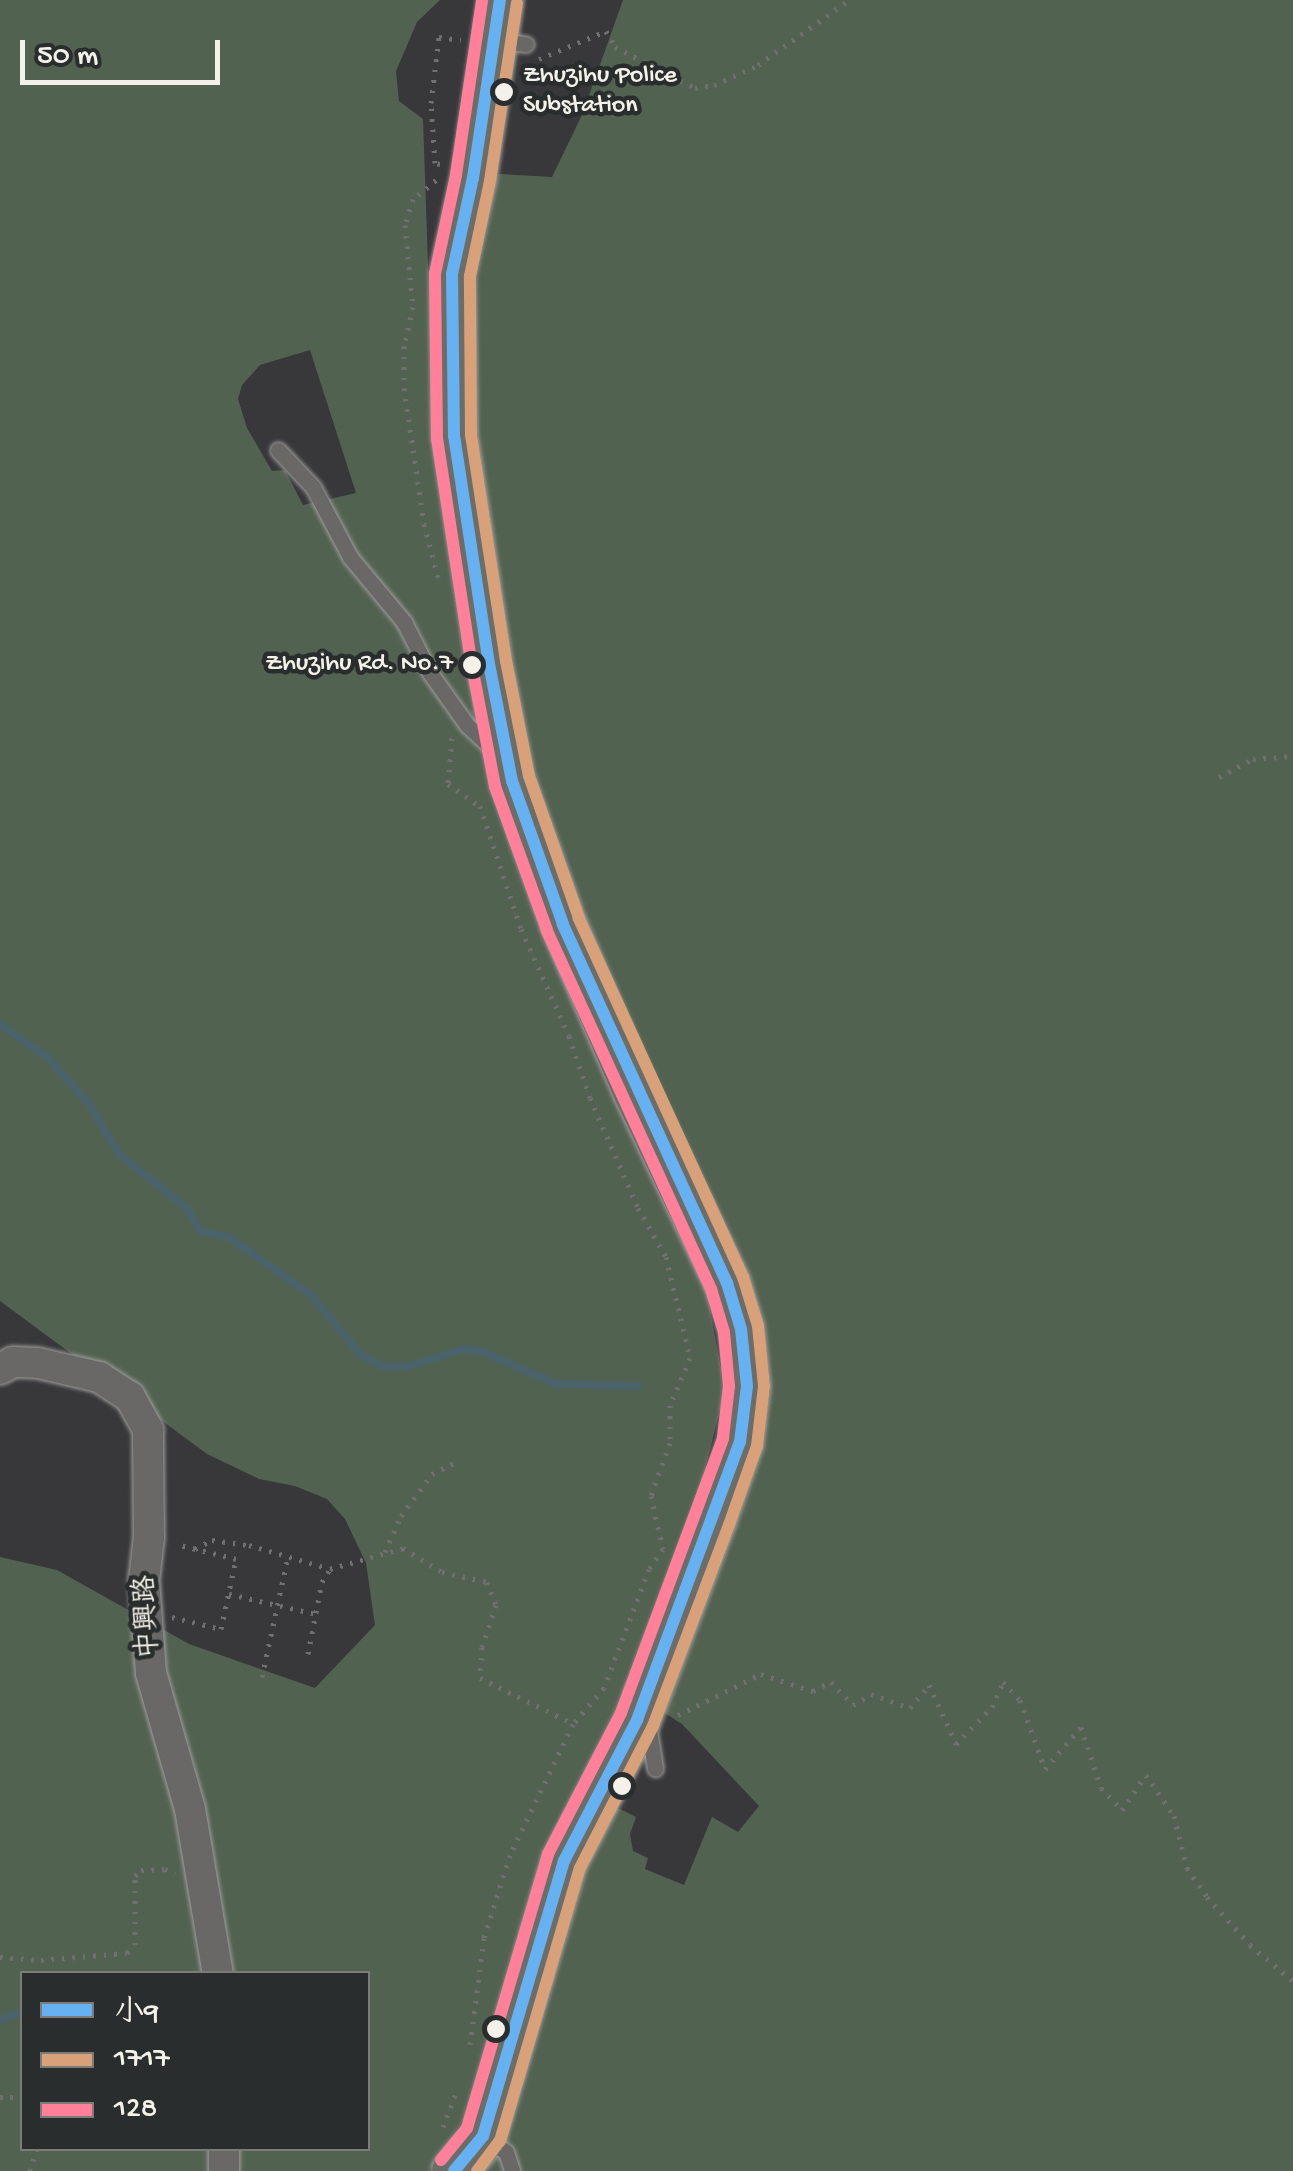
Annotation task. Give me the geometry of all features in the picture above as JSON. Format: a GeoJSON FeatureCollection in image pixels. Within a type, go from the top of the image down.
{"type":"FeatureCollection","features":[{"type":"Feature","properties":{"kind":"main road"},"geometry":{"type":"LineString","coordinates":[[459,2148],[564,1861],[643,1725],[740,1442],[747,1386],[741,1329],[727,1283],[636,1092],[563,924],[510,766],[454,436],[452,274],[500,38]]}},
{"type":"Feature","properties":{"kind":"street","name":"中興路"},"geometry":{"type":"LineString","coordinates":[[0,1369],[13,1362],[38,1363],[100,1377],[130,1397],[148,1430],[149,1537],[144,1580],[152,1673],[190,1809],[217,1971]]}},
{"type":"Feature","properties":{"kind":"lane"},"geometry":{"type":"LineString","coordinates":[[278,450],[313,486],[350,557],[404,622],[467,725],[510,766]]}},
{"type":"Feature","properties":{"kind":"lane"},"geometry":{"type":"LineString","coordinates":[[643,1725],[656,1769]]}},
{"type":"Feature","properties":{"kind":"lane"},"geometry":{"type":"LineString","coordinates":[[459,2148],[506,2152],[512,2171]]}},
{"type":"Feature","properties":{"kind":"path"},"geometry":{"type":"LineString","coordinates":[[442,147],[440,164],[435,164],[432,102],[440,37],[500,38],[536,68],[539,59],[606,31],[615,48],[695,88],[758,65],[848,0]]}},
{"type":"Feature","properties":{"kind":"path"},"geometry":{"type":"LineString","coordinates":[[442,586],[424,524],[404,388],[404,346],[413,307],[405,225],[413,199],[437,179],[449,178]]}},
{"type":"Feature","properties":{"kind":"path"},"geometry":{"type":"LineString","coordinates":[[454,706],[448,784],[480,806],[521,929],[569,1036],[590,1098],[638,1208],[666,1257],[690,1358],[670,1405],[670,1443],[651,1496],[663,1550],[649,1570],[604,1688],[573,1724],[510,1854],[484,1938],[468,2059]]}},
{"type":"Feature","properties":{"kind":"path"},"geometry":{"type":"LineString","coordinates":[[1218,777],[1253,759],[1293,756]]}},
{"type":"Feature","properties":{"kind":"path"},"geometry":{"type":"LineString","coordinates":[[386,1552],[401,1516],[432,1474],[457,1461]]}},
{"type":"Feature","properties":{"kind":"path"},"geometry":{"type":"LineString","coordinates":[[178,1619],[221,1629],[236,1559],[195,1548],[212,1540],[330,1569],[403,1548],[442,1572],[487,1582],[496,1606],[482,1647],[480,1678],[573,1724]]}},
{"type":"Feature","properties":{"kind":"path"},"geometry":{"type":"LineString","coordinates":[[262,1676],[288,1557]]}},
{"type":"Feature","properties":{"kind":"path"},"geometry":{"type":"LineString","coordinates":[[308,1654],[322,1582],[330,1569]]}},
{"type":"Feature","properties":{"kind":"path"},"geometry":{"type":"LineString","coordinates":[[229,1594],[316,1614]]}},
{"type":"Feature","properties":{"kind":"path"},"geometry":{"type":"LineString","coordinates":[[643,1725],[761,1674],[813,1691],[831,1682],[853,1705],[871,1694],[910,1708],[929,1685],[956,1744],[992,1707],[1003,1682],[1020,1700],[1045,1769],[1080,1726],[1101,1788],[1122,1810],[1146,1775],[1174,1816],[1187,1868],[1250,1945],[1293,1981]]}},
{"type":"Feature","properties":{"kind":"path"},"geometry":{"type":"LineString","coordinates":[[0,1957],[40,1960],[127,1954],[135,1945],[135,1876],[141,1870],[165,1868],[179,1876]]}},
{"type":"Feature","properties":{"kind":"path"},"geometry":{"type":"LineString","coordinates":[[459,2148],[462,2075]]}},
{"type":"Feature","properties":{"kind":"green space"},"geometry":{"type":"Polygon","coordinates":[[[0,0],[440,0],[417,22],[396,71],[399,101],[423,119],[432,381],[543,928],[612,1094],[702,1268],[725,1390],[694,1513],[625,1691],[578,1788],[636,1817],[630,1834],[633,1851],[648,1858],[645,1869],[684,1885],[712,1817],[738,1832],[759,1806],[682,1724],[655,1707],[759,1413],[649,1087],[528,781],[474,489],[466,319],[485,181],[500,174],[552,177],[582,115],[623,0],[1293,0],[1293,2171],[469,2171],[479,2098],[429,2171],[0,2171],[0,1557],[57,1570],[189,1644],[315,1688],[375,1625],[366,1563],[345,1519],[327,1499],[295,1486],[259,1479],[207,1454],[0,1301],[0,0]],[[310,350],[260,365],[242,385],[238,399],[247,428],[272,471],[285,470],[303,505],[356,493],[310,350]]]}},
{"type":"Feature","properties":{"kind":"waterway"},"geometry":{"type":"LineString","coordinates":[[0,1024],[47,1057],[89,1104],[119,1154],[188,1209],[200,1231],[230,1238],[311,1295],[360,1354],[383,1367],[406,1367],[463,1349],[484,1352],[556,1384],[638,1386]]}},
{"type":"Feature","properties":{"kind":"waterway"},"geometry":{"type":"LineString","coordinates":[[0,2020],[20,2012]]}},
{"type":"Feature","properties":{"kind":"transit line","name":"128"},"geometry":{"type":"LineString","coordinates":[[441,2160],[467,2128],[548,1854],[621,1713],[723,1438],[729,1386],[724,1332],[711,1289],[547,930],[495,786],[472,667],[437,439],[435,274],[456,175],[482,0]]}},
{"type":"Feature","properties":{"kind":"transit line","name":"小9"},"geometry":{"type":"LineString","coordinates":[[454,2171],[483,2136],[564,1861],[637,1720],[740,1442],[747,1386],[741,1329],[727,1283],[563,924],[512,781],[489,664],[454,436],[452,274],[473,178],[500,0]]}},
{"type":"Feature","properties":{"kind":"transit line","name":"1717"},"geometry":{"type":"LineString","coordinates":[[477,2171],[500,2141],[580,1868],[653,1726],[729,1525],[757,1446],[764,1386],[758,1326],[743,1277],[579,918],[529,776],[506,661],[471,435],[470,276],[490,181],[517,3]]}},
{"type":"Feature","properties":{"kind":"place","name":"Zhuzihu Police Substation"},"geometry":{"type":"Point","coordinates":[504,92]}},
{"type":"Feature","properties":{"kind":"place","name":"Zhuzihu Rd. No.7"},"geometry":{"type":"Point","coordinates":[472,665]}}]}
